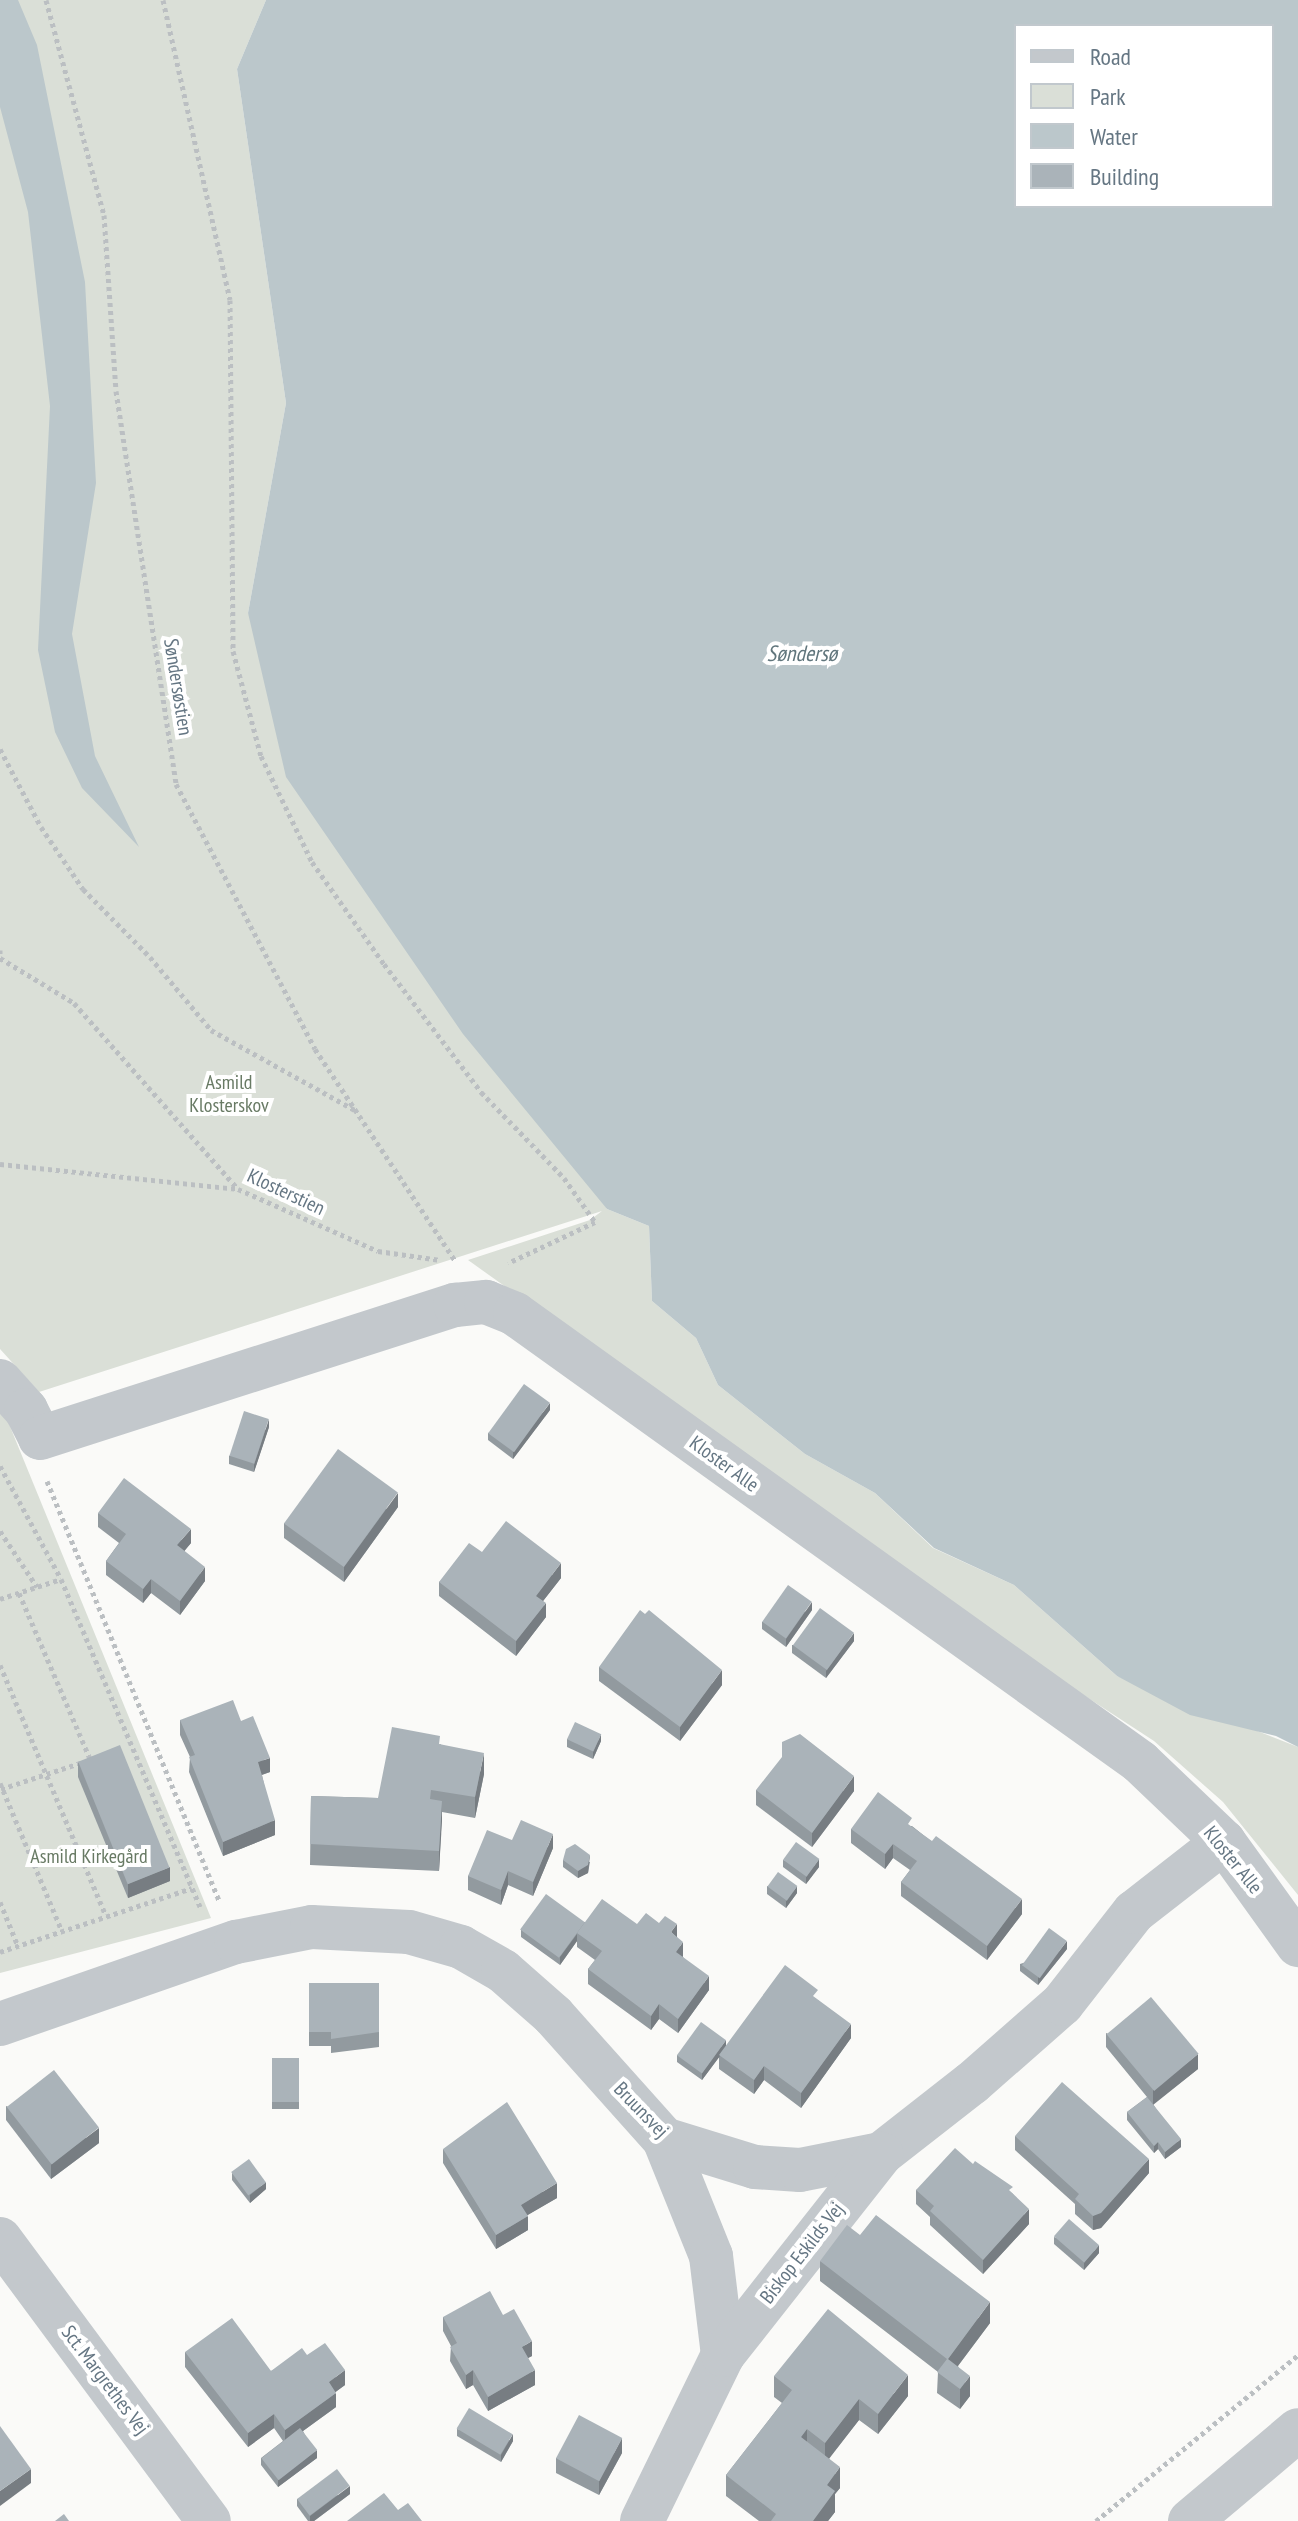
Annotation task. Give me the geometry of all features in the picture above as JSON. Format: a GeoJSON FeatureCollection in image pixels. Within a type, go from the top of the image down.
{"type":"FeatureCollection","features":[{"type":"Feature","properties":{"kind":"street"},"geometry":{"type":"LineString","coordinates":[[0,1381],[26,1410],[40,1438],[455,1305],[478,1292]]}},
{"type":"Feature","properties":{"kind":"street","name":"Kloster Alle"},"geometry":{"type":"LineString","coordinates":[[478,1292],[515,1314],[1140,1762],[1224,1842],[1298,1945]]}},
{"type":"Feature","properties":{"kind":"street","name":"Bruunsvej"},"geometry":{"type":"LineString","coordinates":[[0,2024],[227,1945],[312,1927],[409,1932],[461,1947],[503,1971],[553,2015],[664,2139],[755,2167],[800,2170],[881,2154],[972,2083],[1062,2004],[1134,1912],[1224,1842]]}},
{"type":"Feature","properties":{"kind":"street"},"geometry":{"type":"LineString","coordinates":[[664,2139],[711,2256],[723,2355]]}},
{"type":"Feature","properties":{"kind":"street","name":"Biskop Eskilds Vej"},"geometry":{"type":"LineString","coordinates":[[642,2521],[723,2355],[881,2154]]}},
{"type":"Feature","properties":{"kind":"street","name":"Sct. Margrethes Vej"},"geometry":{"type":"LineString","coordinates":[[0,2239],[209,2521]]}},
{"type":"Feature","properties":{"kind":"street"},"geometry":{"type":"LineString","coordinates":[[1190,2521],[1298,2430]]}},
{"type":"Feature","properties":{"kind":"path","name":"Søndersøstien"},"geometry":{"type":"LineString","coordinates":[[46,0],[104,215],[116,391],[176,784],[315,1049],[478,1292]]}},
{"type":"Feature","properties":{"kind":"path"},"geometry":{"type":"LineString","coordinates":[[163,0],[230,300],[233,651],[261,756],[312,862],[384,964],[481,1092],[564,1178],[595,1222],[478,1292]]}},
{"type":"Feature","properties":{"kind":"path"},"geometry":{"type":"LineString","coordinates":[[0,749],[41,827],[83,889],[150,957],[211,1030],[356,1111]]}},
{"type":"Feature","properties":{"kind":"path"},"geometry":{"type":"LineString","coordinates":[[0,950],[1,960]]}},
{"type":"Feature","properties":{"kind":"path","name":"Klosterstien"},"geometry":{"type":"LineString","coordinates":[[1,960],[74,1003],[238,1189],[378,1251],[457,1263]]}},
{"type":"Feature","properties":{"kind":"path"},"geometry":{"type":"LineString","coordinates":[[0,1164],[238,1189]]}},
{"type":"Feature","properties":{"kind":"path"},"geometry":{"type":"LineString","coordinates":[[40,1438],[39,1460],[227,1945]]}},
{"type":"Feature","properties":{"kind":"path"},"geometry":{"type":"LineString","coordinates":[[0,1466],[61,1579],[192,1888],[227,1945]]}},
{"type":"Feature","properties":{"kind":"path"},"geometry":{"type":"LineString","coordinates":[[0,1485],[10,1482]]}},
{"type":"Feature","properties":{"kind":"path"},"geometry":{"type":"LineString","coordinates":[[0,1531],[37,1587]]}},
{"type":"Feature","properties":{"kind":"path"},"geometry":{"type":"LineString","coordinates":[[0,1599],[61,1579]]}},
{"type":"Feature","properties":{"kind":"path"},"geometry":{"type":"LineString","coordinates":[[19,1593],[90,1759]]}},
{"type":"Feature","properties":{"kind":"path"},"geometry":{"type":"LineString","coordinates":[[0,1665],[106,1916]]}},
{"type":"Feature","properties":{"kind":"path"},"geometry":{"type":"LineString","coordinates":[[118,1750],[132,1745]]}},
{"type":"Feature","properties":{"kind":"path"},"geometry":{"type":"LineString","coordinates":[[62,1931],[1,1787],[104,1755]]}},
{"type":"Feature","properties":{"kind":"path"},"geometry":{"type":"LineString","coordinates":[[0,1952],[192,1888]]}},
{"type":"Feature","properties":{"kind":"path"},"geometry":{"type":"LineString","coordinates":[[0,1902],[18,1946]]}},
{"type":"Feature","properties":{"kind":"path"},"geometry":{"type":"LineString","coordinates":[[1096,2521],[1298,2355]]}},
{"type":"Feature","properties":{"kind":"green space","name":"Asmild Klosterskov"},"geometry":{"type":"Polygon","coordinates":[[[0,0],[266,0],[237,69],[286,403],[248,613],[607,1209],[649,1226],[652,1301],[696,1338],[718,1385],[805,1454],[875,1493],[933,1548],[1014,1585],[1117,1676],[1298,1747],[1298,1895],[1223,1802],[1154,1741],[987,1632],[468,1260],[590,1220],[602,1211],[39,1392],[0,1349],[0,0]]]}},
{"type":"Feature","properties":{"kind":"green space","name":"Asmild Kirkegård"},"geometry":{"type":"Polygon","coordinates":[[[0,1402],[211,1918],[0,1973],[0,1402]]]}},
{"type":"Feature","properties":{"kind":"water"},"geometry":{"type":"Polygon","coordinates":[[[0,0],[18,0],[37,45],[85,282],[96,483],[72,634],[95,756],[139,847],[82,788],[55,732],[38,650],[50,406],[28,212],[0,107],[0,0]]]}},
{"type":"Feature","properties":{"kind":"water","name":"Søndersø"},"geometry":{"type":"Polygon","coordinates":[[[266,0],[1298,0],[1298,1747],[1276,1736],[1190,1715],[1117,1676],[1014,1585],[934,1548],[875,1493],[805,1454],[718,1385],[696,1338],[652,1301],[649,1226],[607,1209],[463,1034],[286,777],[248,613],[286,403],[237,69],[266,0]]]}},
{"type":"Feature","properties":{"kind":"building"},"geometry":{"type":"Polygon","coordinates":[[[524,1384],[550,1403],[514,1452],[488,1433],[524,1384]]]}},
{"type":"Feature","properties":{"kind":"building"},"geometry":{"type":"Polygon","coordinates":[[[244,1411],[269,1419],[254,1464],[229,1456],[244,1411]]]}},
{"type":"Feature","properties":{"kind":"building"},"geometry":{"type":"Polygon","coordinates":[[[338,1449],[398,1492],[344,1567],[284,1523],[338,1449]]]}},
{"type":"Feature","properties":{"kind":"building"},"geometry":{"type":"Polygon","coordinates":[[[124,1478],[191,1529],[177,1545],[205,1567],[180,1601],[151,1579],[143,1589],[106,1561],[126,1534],[98,1513],[124,1478]]]}},
{"type":"Feature","properties":{"kind":"building"},"geometry":{"type":"Polygon","coordinates":[[[506,1521],[561,1563],[536,1596],[546,1603],[516,1641],[439,1582],[469,1543],[482,1552],[506,1521]]]}},
{"type":"Feature","properties":{"kind":"building"},"geometry":{"type":"Polygon","coordinates":[[[788,1585],[812,1602],[786,1638],[762,1622],[788,1585]]]}},
{"type":"Feature","properties":{"kind":"building"},"geometry":{"type":"Polygon","coordinates":[[[820,1608],[854,1633],[827,1670],[793,1645],[820,1608]]]}},
{"type":"Feature","properties":{"kind":"building"},"geometry":{"type":"Polygon","coordinates":[[[640,1610],[645,1614],[649,1610],[722,1670],[680,1727],[599,1667],[640,1610]]]}},
{"type":"Feature","properties":{"kind":"building"},"geometry":{"type":"Polygon","coordinates":[[[233,1700],[241,1721],[253,1716],[270,1758],[258,1762],[275,1820],[223,1842],[189,1757],[195,1755],[180,1720],[233,1700]]]}},
{"type":"Feature","properties":{"kind":"building"},"geometry":{"type":"Polygon","coordinates":[[[575,1722],[601,1734],[593,1751],[567,1739],[575,1722]]]}},
{"type":"Feature","properties":{"kind":"building"},"geometry":{"type":"Polygon","coordinates":[[[392,1727],[440,1736],[439,1744],[484,1753],[475,1797],[431,1790],[430,1799],[442,1801],[439,1851],[310,1844],[311,1796],[378,1798],[392,1727]]]}},
{"type":"Feature","properties":{"kind":"building"},"geometry":{"type":"Polygon","coordinates":[[[800,1734],[854,1776],[812,1833],[756,1790],[782,1757],[782,1742],[800,1734]]]}},
{"type":"Feature","properties":{"kind":"building"},"geometry":{"type":"Polygon","coordinates":[[[120,1745],[169,1867],[128,1884],[78,1762],[120,1745]]]}},
{"type":"Feature","properties":{"kind":"building"},"geometry":{"type":"Polygon","coordinates":[[[878,1792],[912,1818],[908,1824],[932,1841],[936,1836],[1022,1899],[987,1946],[901,1882],[917,1861],[893,1844],[885,1854],[851,1829],[878,1792]]]}},
{"type":"Feature","properties":{"kind":"building"},"geometry":{"type":"Polygon","coordinates":[[[521,1820],[553,1834],[533,1882],[508,1871],[501,1890],[468,1876],[487,1830],[512,1840],[521,1820]]]}},
{"type":"Feature","properties":{"kind":"building"},"geometry":{"type":"Polygon","coordinates":[[[796,1842],[819,1859],[807,1877],[783,1860],[796,1842]]]}},
{"type":"Feature","properties":{"kind":"building"},"geometry":{"type":"Polygon","coordinates":[[[575,1844],[590,1855],[588,1865],[578,1871],[563,1860],[566,1849],[575,1844]]]}},
{"type":"Feature","properties":{"kind":"building"},"geometry":{"type":"Polygon","coordinates":[[[778,1872],[797,1886],[787,1901],[767,1887],[778,1872]]]}},
{"type":"Feature","properties":{"kind":"building"},"geometry":{"type":"Polygon","coordinates":[[[546,1894],[585,1922],[559,1958],[520,1930],[546,1894]]]}},
{"type":"Feature","properties":{"kind":"building"},"geometry":{"type":"Polygon","coordinates":[[[602,1899],[637,1924],[646,1913],[659,1923],[665,1916],[677,1924],[671,1932],[683,1942],[676,1952],[709,1976],[678,2019],[659,2004],[651,2016],[588,1969],[602,1951],[577,1933],[602,1899]]]}},
{"type":"Feature","properties":{"kind":"building"},"geometry":{"type":"Polygon","coordinates":[[[1049,1928],[1067,1941],[1040,1978],[1022,1965],[1049,1928]]]}},
{"type":"Feature","properties":{"kind":"building"},"geometry":{"type":"Polygon","coordinates":[[[785,1965],[818,1990],[813,1996],[851,2024],[801,2093],[764,2066],[754,2080],[719,2055],[785,1965]]]}},
{"type":"Feature","properties":{"kind":"building"},"geometry":{"type":"Polygon","coordinates":[[[309,1983],[379,1983],[379,2032],[331,2039],[331,2032],[309,2032],[309,1983]]]}},
{"type":"Feature","properties":{"kind":"building"},"geometry":{"type":"Polygon","coordinates":[[[1151,1997],[1199,2054],[1154,2091],[1107,2034],[1151,1997]]]}},
{"type":"Feature","properties":{"kind":"building"},"geometry":{"type":"Polygon","coordinates":[[[701,2022],[726,2040],[702,2073],[677,2055],[701,2022]]]}},
{"type":"Feature","properties":{"kind":"building"},"geometry":{"type":"Polygon","coordinates":[[[272,2058],[299,2058],[299,2102],[272,2102],[272,2058]]]}},
{"type":"Feature","properties":{"kind":"building"},"geometry":{"type":"Polygon","coordinates":[[[54,2070],[99,2128],[52,2164],[7,2107],[54,2070]]]}},
{"type":"Feature","properties":{"kind":"building"},"geometry":{"type":"Polygon","coordinates":[[[1062,2082],[1149,2159],[1101,2213],[1093,2216],[1075,2199],[1079,2194],[1015,2136],[1062,2082]]]}},
{"type":"Feature","properties":{"kind":"building"},"geometry":{"type":"Polygon","coordinates":[[[1147,2097],[1181,2139],[1165,2152],[1158,2142],[1154,2146],[1127,2112],[1147,2097]]]}},
{"type":"Feature","properties":{"kind":"building"},"geometry":{"type":"Polygon","coordinates":[[[507,2102],[557,2183],[521,2205],[528,2216],[496,2235],[443,2149],[507,2102]]]}},
{"type":"Feature","properties":{"kind":"building"},"geometry":{"type":"Polygon","coordinates":[[[955,2148],[973,2164],[975,2161],[1013,2187],[1009,2190],[1029,2209],[983,2260],[930,2211],[934,2206],[916,2190],[955,2148]]]}},
{"type":"Feature","properties":{"kind":"building"},"geometry":{"type":"Polygon","coordinates":[[[249,2159],[266,2182],[248,2195],[231,2172],[249,2159]]]}},
{"type":"Feature","properties":{"kind":"building"},"geometry":{"type":"Polygon","coordinates":[[[876,2215],[990,2302],[948,2359],[970,2376],[960,2389],[937,2372],[947,2359],[820,2261],[847,2225],[860,2235],[876,2215]]]}},
{"type":"Feature","properties":{"kind":"building"},"geometry":{"type":"Polygon","coordinates":[[[1069,2219],[1099,2245],[1084,2263],[1054,2236],[1069,2219]]]}},
{"type":"Feature","properties":{"kind":"building"},"geometry":{"type":"Polygon","coordinates":[[[490,2291],[503,2315],[514,2309],[532,2341],[522,2347],[535,2370],[488,2397],[473,2370],[466,2375],[450,2347],[457,2343],[443,2317],[490,2291]]]}},
{"type":"Feature","properties":{"kind":"building"},"geometry":{"type":"Polygon","coordinates":[[[828,2309],[908,2375],[878,2414],[859,2399],[825,2443],[807,2429],[801,2437],[840,2467],[827,2485],[835,2491],[813,2521],[771,2521],[776,2514],[726,2475],[792,2390],[774,2376],[828,2309]]]}},
{"type":"Feature","properties":{"kind":"building"},"geometry":{"type":"Polygon","coordinates":[[[232,2318],[271,2371],[302,2348],[307,2355],[325,2343],[345,2370],[329,2382],[336,2393],[285,2430],[274,2414],[248,2433],[185,2352],[232,2318]]]}},
{"type":"Feature","properties":{"kind":"building"},"geometry":{"type":"Polygon","coordinates":[[[469,2408],[513,2434],[500,2455],[457,2429],[469,2408]]]}},
{"type":"Feature","properties":{"kind":"building"},"geometry":{"type":"Polygon","coordinates":[[[579,2415],[622,2438],[599,2481],[556,2458],[579,2415]]]}},
{"type":"Feature","properties":{"kind":"building"},"geometry":{"type":"Polygon","coordinates":[[[0,2426],[31,2469],[0,2491],[0,2426]]]}},
{"type":"Feature","properties":{"kind":"building"},"geometry":{"type":"Polygon","coordinates":[[[300,2428],[317,2450],[279,2480],[261,2458],[300,2428]]]}},
{"type":"Feature","properties":{"kind":"building"},"geometry":{"type":"Polygon","coordinates":[[[337,2469],[350,2486],[310,2516],[297,2499],[337,2469]]]}},
{"type":"Feature","properties":{"kind":"building"},"geometry":{"type":"Polygon","coordinates":[[[384,2493],[398,2510],[408,2503],[422,2521],[347,2521],[384,2493]]]}},
{"type":"Feature","properties":{"kind":"building"},"geometry":{"type":"Polygon","coordinates":[[[64,2514],[69,2521],[55,2521],[64,2514]]]}}]}
